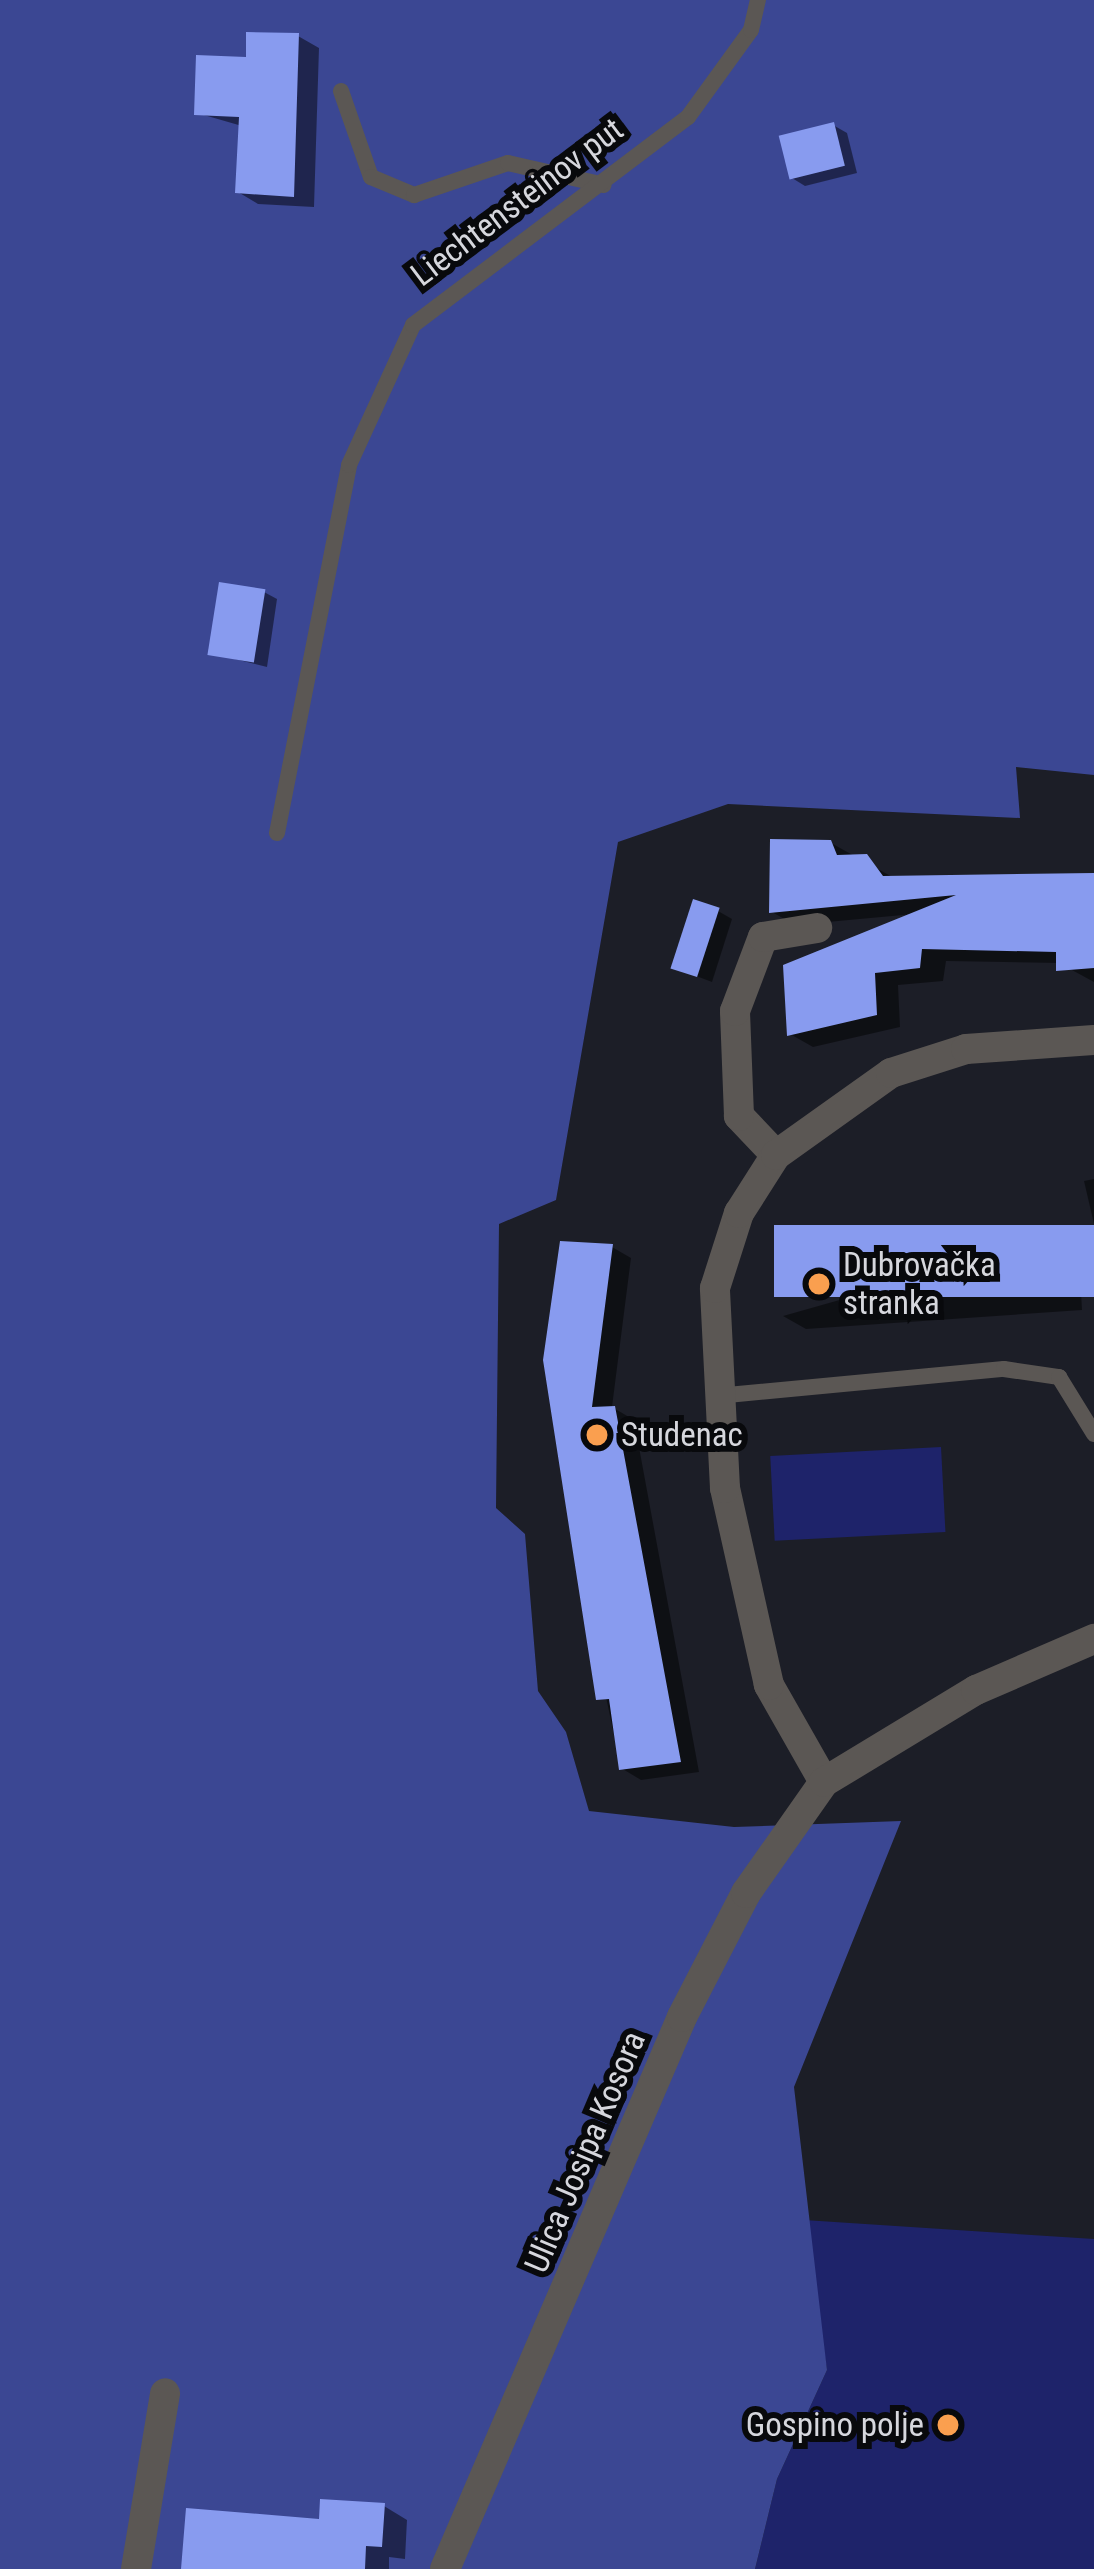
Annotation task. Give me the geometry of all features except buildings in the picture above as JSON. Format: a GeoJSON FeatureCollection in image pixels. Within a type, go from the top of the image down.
{"type":"FeatureCollection","features":[{"type":"Feature","properties":{"kind":"street"},"geometry":{"type":"LineString","coordinates":[[776,1155],[739,1116],[735,1011],[763,937],[817,928]]}},
{"type":"Feature","properties":{"kind":"street"},"geometry":{"type":"LineString","coordinates":[[824,1782],[759,1651],[716,1396],[715,1288],[739,1213],[776,1155],[891,1073],[966,1049],[1094,1040]]}},
{"type":"Feature","properties":{"kind":"street","name":"Ulica Josipa Kosora"},"geometry":{"type":"LineString","coordinates":[[445,2569],[682,2017],[746,1893],[824,1782],[956,1700],[1094,1639]]}},
{"type":"Feature","properties":{"kind":"street"},"geometry":{"type":"LineString","coordinates":[[136,2569],[165,2393]]}},
{"type":"Feature","properties":{"kind":"lane","name":"Liechtensteinov put"},"geometry":{"type":"LineString","coordinates":[[277,833],[349,465],[413,325],[688,117],[751,30],[758,0]]}},
{"type":"Feature","properties":{"kind":"lane"},"geometry":{"type":"LineString","coordinates":[[341,92],[371,178],[414,195],[508,163],[604,185]]}},
{"type":"Feature","properties":{"kind":"lane"},"geometry":{"type":"LineString","coordinates":[[716,1396],[1004,1369],[1059,1377],[1094,1434]]}},
{"type":"Feature","properties":{"kind":"shaded area"},"geometry":{"type":"Polygon","coordinates":[[[0,0],[1094,0],[1094,775],[1016,767],[1020,818],[728,804],[618,842],[556,1200],[499,1224],[496,1508],[525,1534],[538,1691],[566,1732],[589,1811],[734,1827],[901,1821],[794,2087],[827,2370],[777,2479],[755,2569],[0,2569],[0,0]]]}},
{"type":"Feature","properties":{"kind":"shaded area"},"geometry":{"type":"Polygon","coordinates":[[[941,1447],[945,1532],[775,1541],[770,1456],[941,1447]]]}},
{"type":"Feature","properties":{"kind":"shaded area","name":"Gospino polje"},"geometry":{"type":"Polygon","coordinates":[[[804,2220],[1094,2239],[1094,2569],[755,2569],[777,2479],[827,2370],[804,2220]]]}},
{"type":"Feature","properties":{"kind":"place","name":"Dubrovačka stranka"},"geometry":{"type":"Point","coordinates":[819,1284]}},
{"type":"Feature","properties":{"kind":"place","name":"Studenac"},"geometry":{"type":"Point","coordinates":[597,1435]}},
{"type":"Feature","properties":{"kind":"place","name":"Gospino polje"},"geometry":{"type":"Point","coordinates":[948,2425]}}]}
